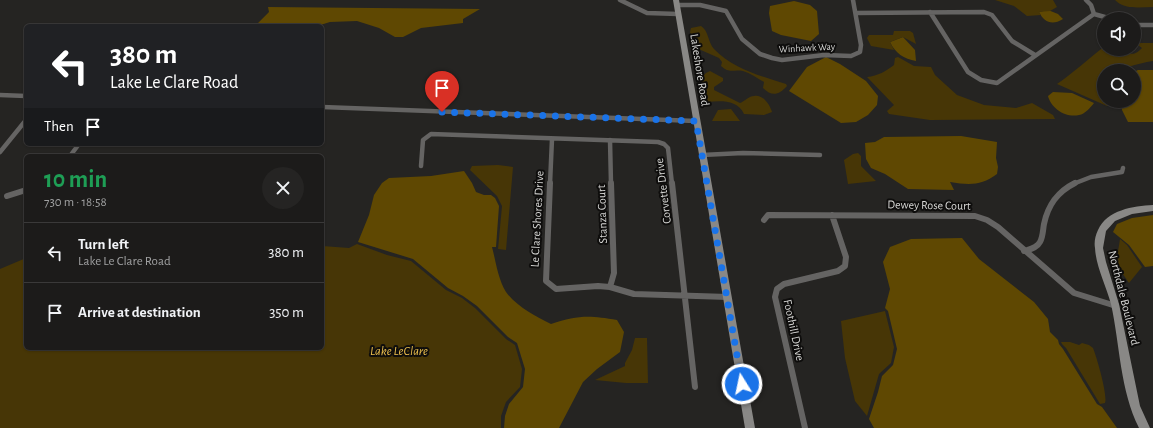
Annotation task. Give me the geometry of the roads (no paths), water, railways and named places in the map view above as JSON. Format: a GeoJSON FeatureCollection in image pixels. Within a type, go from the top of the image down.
{"type":"FeatureCollection","features":[{"type":"Feature","properties":{"kind":"street"},"geometry":{"type":"LineString","coordinates":[[620,0],[644,12],[678,14]]}},
{"type":"Feature","properties":{"kind":"street","name":"Winhawk Way"},"geometry":{"type":"LineString","coordinates":[[676,2],[700,5],[726,11],[742,39],[760,54],[782,60],[824,55],[851,56],[860,52],[861,45],[853,0]]}},
{"type":"Feature","properties":{"kind":"street"},"geometry":{"type":"LineString","coordinates":[[1086,0],[1091,5],[1094,14]]}},
{"type":"Feature","properties":{"kind":"street","name":"Lakeshore Road"},"geometry":{"type":"LineString","coordinates":[[676,2],[750,428]]}},
{"type":"Feature","properties":{"kind":"street"},"geometry":{"type":"LineString","coordinates":[[930,12],[968,72],[975,79],[997,83],[1094,14]]}},
{"type":"Feature","properties":{"kind":"street"},"geometry":{"type":"LineString","coordinates":[[856,13],[984,12],[992,15],[1012,41],[1035,55]]}},
{"type":"Feature","properties":{"kind":"street"},"geometry":{"type":"LineString","coordinates":[[1141,25],[1153,25]]}},
{"type":"Feature","properties":{"kind":"street"},"geometry":{"type":"LineString","coordinates":[[0,95],[24,96]]}},
{"type":"Feature","properties":{"kind":"street"},"geometry":{"type":"LineString","coordinates":[[324,107],[696,121]]}},
{"type":"Feature","properties":{"kind":"street"},"geometry":{"type":"LineString","coordinates":[[0,152],[24,122]]}},
{"type":"Feature","properties":{"kind":"street","name":"Corvette Drive"},"geometry":{"type":"LineString","coordinates":[[421,166],[423,140],[431,134],[658,142],[664,144],[668,148],[686,296],[695,386]]}},
{"type":"Feature","properties":{"kind":"street","name":"Le Clare Shores Drive"},"geometry":{"type":"LineString","coordinates":[[552,139],[546,281],[556,289],[598,286],[610,287],[634,294],[728,298]]}},
{"type":"Feature","properties":{"kind":"street","name":"Stanza Court"},"geometry":{"type":"LineString","coordinates":[[610,140],[614,273],[610,287]]}},
{"type":"Feature","properties":{"kind":"street"},"geometry":{"type":"LineString","coordinates":[[702,155],[723,156],[743,153],[820,155]]}},
{"type":"Feature","properties":{"kind":"street"},"geometry":{"type":"LineString","coordinates":[[1024,251],[1034,248],[1041,242],[1047,210],[1062,190],[1085,178],[1122,172],[1123,168]]}},
{"type":"Feature","properties":{"kind":"street"},"geometry":{"type":"LineString","coordinates":[[7,196],[24,191]]}},
{"type":"Feature","properties":{"kind":"street","name":"Northdale Boulevard"},"geometry":{"type":"LineString","coordinates":[[1145,428],[1135,407],[1116,306],[1111,285],[1101,258],[1099,246],[1102,231],[1110,220],[1125,212],[1142,208],[1153,208]]}},
{"type":"Feature","properties":{"kind":"street","name":"Dewey Rose Court"},"geometry":{"type":"LineString","coordinates":[[764,220],[768,215],[975,216],[987,220],[998,227],[1074,294],[1116,306]]}},
{"type":"Feature","properties":{"kind":"street","name":"Foothill Drive"},"geometry":{"type":"LineString","coordinates":[[805,428],[775,297],[778,289],[784,284],[838,271],[845,266],[846,257],[832,215]]}},
{"type":"Feature","properties":{"kind":"water"},"geometry":{"type":"Polygon","coordinates":[[[995,0],[1053,0],[1057,7],[1050,11],[1039,12],[1041,15],[1027,16],[1014,6],[995,0]]]}},
{"type":"Feature","properties":{"kind":"water"},"geometry":{"type":"Polygon","coordinates":[[[1115,0],[1153,0],[1153,7],[1128,7],[1115,0]]]}},
{"type":"Feature","properties":{"kind":"water"},"geometry":{"type":"Polygon","coordinates":[[[701,26],[706,31],[714,49],[730,62],[748,71],[786,84],[787,86],[778,93],[772,94],[763,88],[764,82],[751,74],[743,71],[729,71],[721,66],[722,62],[719,58],[694,47],[690,32],[691,28],[701,26]]]}},
{"type":"Feature","properties":{"kind":"water"},"geometry":{"type":"Polygon","coordinates":[[[894,31],[910,31],[913,33],[916,44],[903,37],[890,42],[894,50],[871,46],[867,38],[869,35],[893,35],[894,31]]]}},
{"type":"Feature","properties":{"kind":"water"},"geometry":{"type":"Polygon","coordinates":[[[1141,43],[1153,43],[1153,61],[1137,64],[1097,64],[1097,102],[1057,84],[1097,53],[1097,56],[1141,56],[1141,43]]]}},
{"type":"Feature","properties":{"kind":"water"},"geometry":{"type":"Polygon","coordinates":[[[898,57],[914,66],[931,67],[935,75],[957,95],[984,105],[1016,108],[1032,103],[1053,115],[1055,119],[930,120],[889,114],[887,111],[894,105],[867,77],[888,69],[894,65],[895,58],[898,57]]]}},
{"type":"Feature","properties":{"kind":"water"},"geometry":{"type":"Polygon","coordinates":[[[710,71],[723,78],[723,81],[714,87],[714,90],[740,103],[752,96],[763,98],[770,106],[772,112],[764,115],[744,114],[741,109],[733,103],[723,101],[707,102],[705,100],[700,79],[710,71]]]}},
{"type":"Feature","properties":{"kind":"water"},"geometry":{"type":"Polygon","coordinates":[[[731,109],[740,121],[712,121],[718,110],[731,109]]]}},
{"type":"Feature","properties":{"kind":"water"},"geometry":{"type":"Polygon","coordinates":[[[858,153],[861,156],[861,166],[876,181],[848,184],[844,160],[853,154],[858,153]]]}},
{"type":"Feature","properties":{"kind":"water"},"geometry":{"type":"Polygon","coordinates":[[[498,165],[513,167],[506,250],[498,249],[502,206],[497,196],[470,170],[472,166],[498,165]]]}},
{"type":"Feature","properties":{"kind":"water"},"geometry":{"type":"Polygon","coordinates":[[[1120,239],[1127,245],[1142,267],[1129,283],[1116,264],[1120,239]]]}},
{"type":"Feature","properties":{"kind":"water","name":"Lake LeClare"},"geometry":{"type":"Polygon","coordinates":[[[357,244],[387,255],[411,261],[446,290],[462,298],[475,308],[506,339],[515,345],[522,369],[520,387],[506,402],[501,416],[501,428],[0,428],[0,269],[24,259],[24,350],[324,350],[324,246],[349,248],[357,244]]]}},
{"type":"Feature","properties":{"kind":"water"},"geometry":{"type":"Polygon","coordinates":[[[885,311],[894,347],[891,363],[879,374],[867,416],[855,401],[845,358],[841,321],[885,311]]]}},
{"type":"Feature","properties":{"kind":"water"},"geometry":{"type":"Polygon","coordinates":[[[635,338],[647,338],[648,383],[626,383],[595,380],[625,366],[625,363],[632,350],[635,338]]]}},
{"type":"Feature","properties":{"kind":"water"},"geometry":{"type":"Polygon","coordinates":[[[1061,342],[1070,342],[1079,345],[1082,343],[1093,348],[1104,385],[1106,399],[1105,403],[1100,404],[1061,342]]]}}]}
